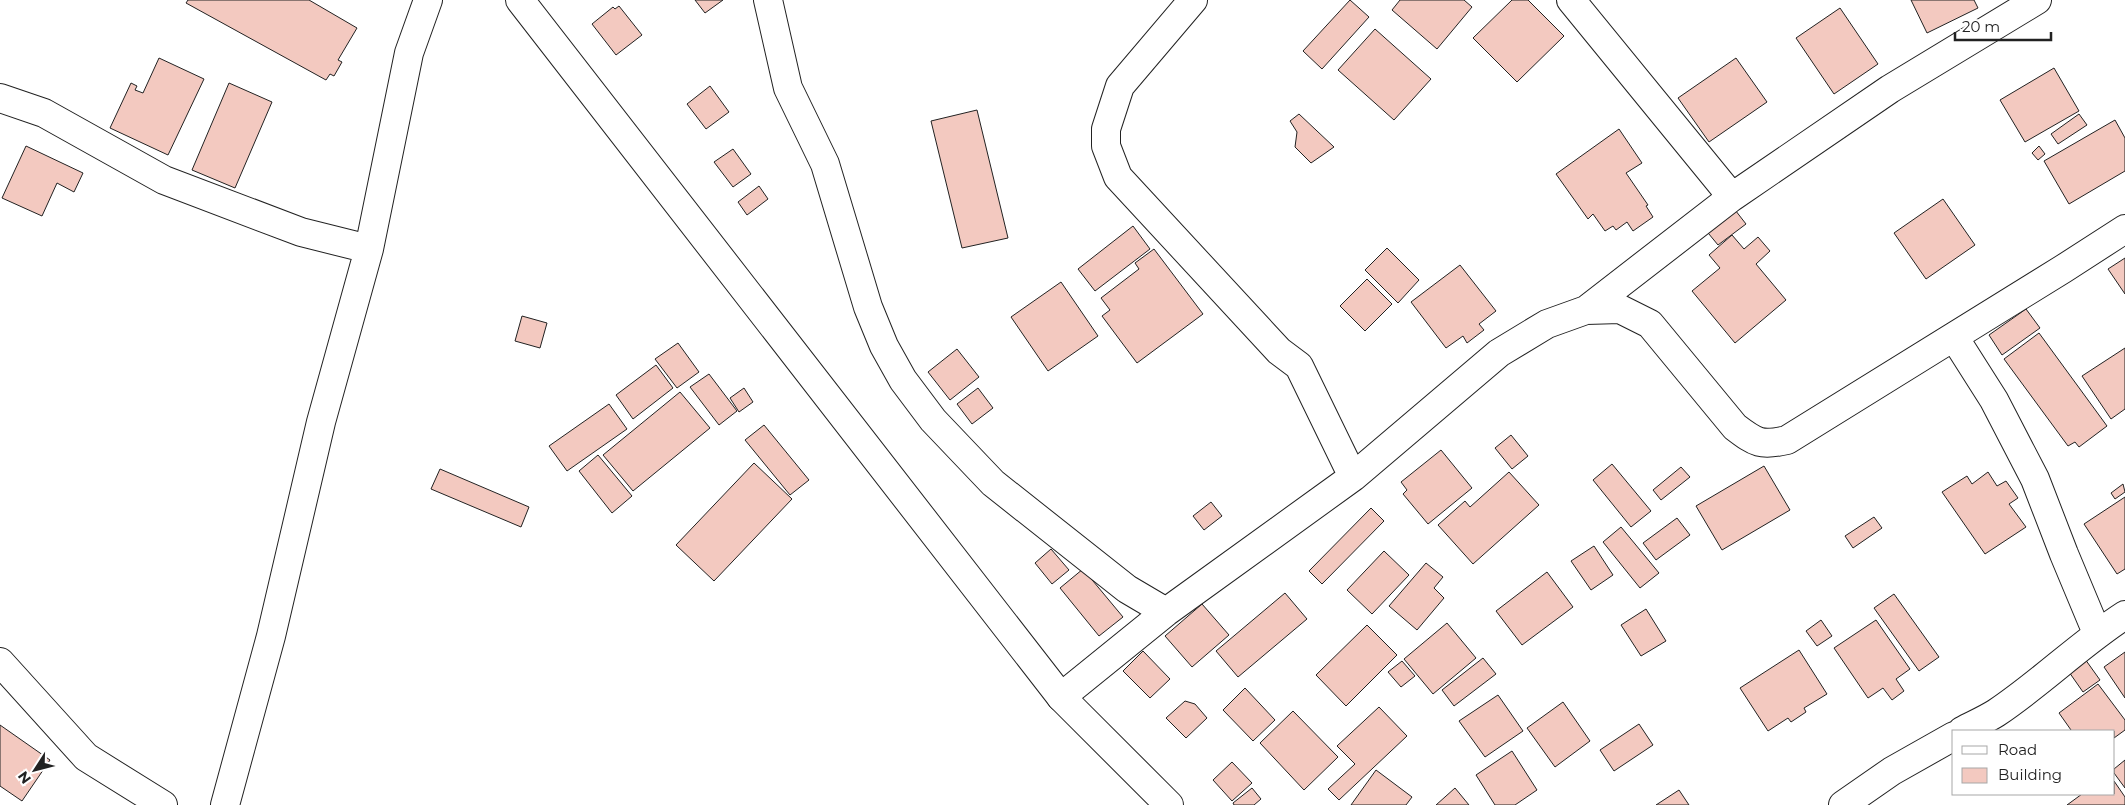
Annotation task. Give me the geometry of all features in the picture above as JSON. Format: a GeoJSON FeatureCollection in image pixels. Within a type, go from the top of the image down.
{"type":"FeatureCollection","features":[{"type":"Feature","properties":{"kind":"street"},"geometry":{"type":"LineString","coordinates":[[225,805],[270,636],[321,422],[369,249],[409,53],[428,0]]}},
{"type":"Feature","properties":{"kind":"street"},"geometry":{"type":"LineString","coordinates":[[520,0],[1061,697],[1169,805]]}},
{"type":"Feature","properties":{"kind":"street"},"geometry":{"type":"LineString","coordinates":[[768,0],[788,88],[825,164],[868,307],[884,346],[903,380],[933,420],[993,483],[1127,590],[1166,612]]}},
{"type":"Feature","properties":{"kind":"street"},"geometry":{"type":"LineString","coordinates":[[1193,0],[1120,86],[1106,129],[1106,146],[1118,177],[1279,351],[1299,366],[1353,477]]}},
{"type":"Feature","properties":{"kind":"street"},"geometry":{"type":"LineString","coordinates":[[1571,0],[1732,197]]}},
{"type":"Feature","properties":{"kind":"street"},"geometry":{"type":"LineString","coordinates":[[1061,697],[1166,612],[1353,477],[1500,353],[1547,324],[1586,310],[1732,197],[1890,90],[2037,0]]}},
{"type":"Feature","properties":{"kind":"street"},"geometry":{"type":"LineString","coordinates":[[0,98],[44,113],[164,180],[301,232],[369,249]]}},
{"type":"Feature","properties":{"kind":"street"},"geometry":{"type":"LineString","coordinates":[[1586,310],[1620,309],[1650,324],[1735,427],[1750,439],[1768,444],[1788,440],[2125,229]]}},
{"type":"Feature","properties":{"kind":"street"},"geometry":{"type":"LineString","coordinates":[[1954,337],[1994,400],[2032,471],[2098,633]]}},
{"type":"Feature","properties":{"kind":"street"},"geometry":{"type":"LineString","coordinates":[[1964,730],[1995,713],[2060,665],[2098,633],[2125,615]]}},
{"type":"Feature","properties":{"kind":"street"},"geometry":{"type":"LineString","coordinates":[[0,662],[86,757],[163,805]]}},
{"type":"Feature","properties":{"kind":"street"},"geometry":{"type":"LineString","coordinates":[[1843,805],[1892,771],[1952,737]]}},
{"type":"Feature","properties":{"kind":"building"},"geometry":{"type":"Polygon","coordinates":[[[188,0],[309,0],[357,28],[338,60],[342,62],[334,76],[330,74],[326,80],[186,3],[188,0]]]}},
{"type":"Feature","properties":{"kind":"building"},"geometry":{"type":"Polygon","coordinates":[[[695,0],[723,0],[705,13],[695,0]]]}},
{"type":"Feature","properties":{"kind":"building"},"geometry":{"type":"Polygon","coordinates":[[[1350,0],[1369,17],[1322,69],[1303,51],[1350,0]]]}},
{"type":"Feature","properties":{"kind":"building"},"geometry":{"type":"Polygon","coordinates":[[[1400,0],[1464,0],[1472,7],[1437,49],[1392,10],[1400,0]]]}},
{"type":"Feature","properties":{"kind":"building"},"geometry":{"type":"Polygon","coordinates":[[[1512,0],[1528,0],[1564,36],[1517,82],[1473,38],[1512,0]]]}},
{"type":"Feature","properties":{"kind":"building"},"geometry":{"type":"Polygon","coordinates":[[[1911,0],[1974,0],[1978,8],[1927,33],[1911,0]]]}},
{"type":"Feature","properties":{"kind":"building"},"geometry":{"type":"Polygon","coordinates":[[[619,6],[642,35],[616,55],[592,24],[613,7],[615,9],[619,6]]]}},
{"type":"Feature","properties":{"kind":"building"},"geometry":{"type":"Polygon","coordinates":[[[1840,8],[1878,64],[1834,94],[1796,38],[1840,8]]]}},
{"type":"Feature","properties":{"kind":"building"},"geometry":{"type":"Polygon","coordinates":[[[1375,29],[1431,79],[1394,120],[1338,70],[1375,29]]]}},
{"type":"Feature","properties":{"kind":"building"},"geometry":{"type":"Polygon","coordinates":[[[159,58],[204,79],[168,155],[110,128],[131,83],[137,86],[135,90],[143,93],[159,58]]]}},
{"type":"Feature","properties":{"kind":"building"},"geometry":{"type":"Polygon","coordinates":[[[1736,58],[1767,102],[1709,142],[1678,98],[1736,58]]]}},
{"type":"Feature","properties":{"kind":"building"},"geometry":{"type":"Polygon","coordinates":[[[2054,68],[2079,111],[2025,142],[2000,100],[2054,68]]]}},
{"type":"Feature","properties":{"kind":"building"},"geometry":{"type":"Polygon","coordinates":[[[229,83],[272,102],[235,188],[192,170],[229,83]]]}},
{"type":"Feature","properties":{"kind":"building"},"geometry":{"type":"Polygon","coordinates":[[[710,86],[729,112],[706,129],[687,104],[710,86]]]}},
{"type":"Feature","properties":{"kind":"building"},"geometry":{"type":"Polygon","coordinates":[[[977,110],[1008,238],[962,248],[931,121],[977,110]]]}},
{"type":"Feature","properties":{"kind":"building"},"geometry":{"type":"Polygon","coordinates":[[[1299,114],[1334,147],[1311,163],[1295,147],[1297,132],[1290,121],[1299,114]]]}},
{"type":"Feature","properties":{"kind":"building"},"geometry":{"type":"Polygon","coordinates":[[[2079,114],[2087,125],[2058,144],[2051,134],[2079,114]]]}},
{"type":"Feature","properties":{"kind":"building"},"geometry":{"type":"Polygon","coordinates":[[[2115,120],[2125,138],[2125,171],[2069,204],[2044,161],[2115,120]]]}},
{"type":"Feature","properties":{"kind":"building"},"geometry":{"type":"Polygon","coordinates":[[[1619,129],[1642,163],[1626,173],[1648,205],[1646,206],[1653,217],[1633,231],[1627,222],[1616,230],[1613,226],[1605,231],[1593,214],[1588,219],[1556,174],[1619,129]]]}},
{"type":"Feature","properties":{"kind":"building"},"geometry":{"type":"Polygon","coordinates":[[[26,146],[83,173],[74,192],[57,183],[42,216],[2,198],[26,146]]]}},
{"type":"Feature","properties":{"kind":"building"},"geometry":{"type":"Polygon","coordinates":[[[2039,146],[2045,154],[2038,160],[2032,153],[2039,146]]]}},
{"type":"Feature","properties":{"kind":"building"},"geometry":{"type":"Polygon","coordinates":[[[733,149],[751,174],[733,187],[714,162],[733,149]]]}},
{"type":"Feature","properties":{"kind":"building"},"geometry":{"type":"Polygon","coordinates":[[[759,186],[768,199],[747,215],[738,202],[759,186]]]}},
{"type":"Feature","properties":{"kind":"building"},"geometry":{"type":"Polygon","coordinates":[[[1943,199],[1975,245],[1926,279],[1894,233],[1943,199]]]}},
{"type":"Feature","properties":{"kind":"building"},"geometry":{"type":"Polygon","coordinates":[[[1732,206],[1746,224],[1718,245],[1704,228],[1732,206]]]}},
{"type":"Feature","properties":{"kind":"building"},"geometry":{"type":"Polygon","coordinates":[[[1133,226],[1150,249],[1095,291],[1078,269],[1133,226]]]}},
{"type":"Feature","properties":{"kind":"building"},"geometry":{"type":"Polygon","coordinates":[[[1732,235],[1744,249],[1758,237],[1770,251],[1756,264],[1786,300],[1735,343],[1692,291],[1720,268],[1709,255],[1732,235]]]}},
{"type":"Feature","properties":{"kind":"building"},"geometry":{"type":"Polygon","coordinates":[[[1387,248],[1419,280],[1398,303],[1365,270],[1387,248]]]}},
{"type":"Feature","properties":{"kind":"building"},"geometry":{"type":"Polygon","coordinates":[[[1154,249],[1203,314],[1137,363],[1102,316],[1110,310],[1101,298],[1139,269],[1135,263],[1154,249]]]}},
{"type":"Feature","properties":{"kind":"building"},"geometry":{"type":"Polygon","coordinates":[[[2125,258],[2125,294],[2108,269],[2125,258]]]}},
{"type":"Feature","properties":{"kind":"building"},"geometry":{"type":"Polygon","coordinates":[[[1460,265],[1496,311],[1479,324],[1484,330],[1467,343],[1463,336],[1446,348],[1411,302],[1460,265]]]}},
{"type":"Feature","properties":{"kind":"building"},"geometry":{"type":"Polygon","coordinates":[[[1367,279],[1392,304],[1365,331],[1340,306],[1367,279]]]}},
{"type":"Feature","properties":{"kind":"building"},"geometry":{"type":"Polygon","coordinates":[[[1061,282],[1098,336],[1048,371],[1011,317],[1061,282]]]}},
{"type":"Feature","properties":{"kind":"building"},"geometry":{"type":"Polygon","coordinates":[[[2026,309],[2040,328],[2002,355],[1989,335],[2026,309]]]}},
{"type":"Feature","properties":{"kind":"building"},"geometry":{"type":"Polygon","coordinates":[[[522,316],[547,323],[540,348],[515,341],[522,316]]]}},
{"type":"Feature","properties":{"kind":"building"},"geometry":{"type":"Polygon","coordinates":[[[2039,333],[2107,426],[2079,447],[2075,442],[2068,446],[2004,359],[2039,333]]]}},
{"type":"Feature","properties":{"kind":"building"},"geometry":{"type":"Polygon","coordinates":[[[678,343],[699,372],[677,388],[655,359],[678,343]]]}},
{"type":"Feature","properties":{"kind":"building"},"geometry":{"type":"Polygon","coordinates":[[[2125,348],[2125,409],[2111,419],[2082,376],[2125,348]]]}},
{"type":"Feature","properties":{"kind":"building"},"geometry":{"type":"Polygon","coordinates":[[[957,349],[979,377],[950,400],[928,372],[957,349]]]}},
{"type":"Feature","properties":{"kind":"building"},"geometry":{"type":"Polygon","coordinates":[[[656,365],[673,388],[633,419],[616,395],[656,365]]]}},
{"type":"Feature","properties":{"kind":"building"},"geometry":{"type":"Polygon","coordinates":[[[709,374],[737,411],[719,425],[690,387],[709,374]]]}},
{"type":"Feature","properties":{"kind":"building"},"geometry":{"type":"Polygon","coordinates":[[[744,388],[753,402],[739,412],[730,398],[744,388]]]}},
{"type":"Feature","properties":{"kind":"building"},"geometry":{"type":"Polygon","coordinates":[[[978,388],[993,408],[972,424],[957,404],[978,388]]]}},
{"type":"Feature","properties":{"kind":"building"},"geometry":{"type":"Polygon","coordinates":[[[680,392],[710,428],[633,491],[603,455],[680,392]]]}},
{"type":"Feature","properties":{"kind":"building"},"geometry":{"type":"Polygon","coordinates":[[[609,404],[627,429],[567,471],[549,446],[609,404]]]}},
{"type":"Feature","properties":{"kind":"building"},"geometry":{"type":"Polygon","coordinates":[[[764,425],[809,480],[790,495],[745,440],[764,425]]]}},
{"type":"Feature","properties":{"kind":"building"},"geometry":{"type":"Polygon","coordinates":[[[1511,435],[1528,456],[1512,469],[1495,448],[1511,435]]]}},
{"type":"Feature","properties":{"kind":"building"},"geometry":{"type":"Polygon","coordinates":[[[1441,450],[1472,488],[1428,524],[1403,494],[1407,490],[1401,482],[1441,450]]]}},
{"type":"Feature","properties":{"kind":"building"},"geometry":{"type":"Polygon","coordinates":[[[598,455],[632,496],[612,513],[579,471],[598,455]]]}},
{"type":"Feature","properties":{"kind":"building"},"geometry":{"type":"Polygon","coordinates":[[[754,463],[792,499],[714,581],[676,545],[754,463]]]}},
{"type":"Feature","properties":{"kind":"building"},"geometry":{"type":"Polygon","coordinates":[[[1612,464],[1651,511],[1631,527],[1593,480],[1612,464]]]}},
{"type":"Feature","properties":{"kind":"building"},"geometry":{"type":"Polygon","coordinates":[[[1764,466],[1790,510],[1722,550],[1696,506],[1764,466]]]}},
{"type":"Feature","properties":{"kind":"building"},"geometry":{"type":"Polygon","coordinates":[[[1681,467],[1690,477],[1661,500],[1653,490],[1681,467]]]}},
{"type":"Feature","properties":{"kind":"building"},"geometry":{"type":"Polygon","coordinates":[[[440,469],[529,507],[521,527],[431,489],[440,469]]]}},
{"type":"Feature","properties":{"kind":"building"},"geometry":{"type":"Polygon","coordinates":[[[1509,472],[1539,505],[1473,564],[1438,525],[1465,501],[1470,507],[1509,472]]]}},
{"type":"Feature","properties":{"kind":"building"},"geometry":{"type":"Polygon","coordinates":[[[1988,472],[1997,486],[2006,481],[2018,498],[2009,504],[2026,527],[1985,554],[1942,492],[1967,476],[1972,484],[1988,472]]]}},
{"type":"Feature","properties":{"kind":"building"},"geometry":{"type":"Polygon","coordinates":[[[2123,484],[2125,492],[2115,499],[2111,493],[2123,484]]]}},
{"type":"Feature","properties":{"kind":"building"},"geometry":{"type":"Polygon","coordinates":[[[2125,497],[2125,569],[2117,574],[2084,524],[2125,497]]]}},
{"type":"Feature","properties":{"kind":"building"},"geometry":{"type":"Polygon","coordinates":[[[1211,502],[1222,516],[1204,530],[1193,516],[1211,502]]]}},
{"type":"Feature","properties":{"kind":"building"},"geometry":{"type":"Polygon","coordinates":[[[1371,508],[1384,521],[1322,584],[1309,571],[1371,508]]]}},
{"type":"Feature","properties":{"kind":"building"},"geometry":{"type":"Polygon","coordinates":[[[1874,517],[1882,528],[1853,548],[1845,536],[1874,517]]]}},
{"type":"Feature","properties":{"kind":"building"},"geometry":{"type":"Polygon","coordinates":[[[1677,518],[1690,535],[1656,560],[1643,543],[1677,518]]]}},
{"type":"Feature","properties":{"kind":"building"},"geometry":{"type":"Polygon","coordinates":[[[1621,527],[1659,573],[1640,588],[1603,542],[1621,527]]]}},
{"type":"Feature","properties":{"kind":"building"},"geometry":{"type":"Polygon","coordinates":[[[1594,546],[1613,575],[1591,590],[1571,561],[1594,546]]]}},
{"type":"Feature","properties":{"kind":"building"},"geometry":{"type":"Polygon","coordinates":[[[1051,549],[1069,570],[1052,584],[1035,563],[1051,549]]]}},
{"type":"Feature","properties":{"kind":"building"},"geometry":{"type":"Polygon","coordinates":[[[1384,551],[1409,575],[1372,614],[1347,590],[1384,551]]]}},
{"type":"Feature","properties":{"kind":"building"},"geometry":{"type":"Polygon","coordinates":[[[1426,563],[1443,577],[1434,588],[1444,598],[1417,630],[1389,606],[1426,563]]]}},
{"type":"Feature","properties":{"kind":"building"},"geometry":{"type":"Polygon","coordinates":[[[1083,569],[1123,617],[1099,636],[1060,588],[1083,569]]]}},
{"type":"Feature","properties":{"kind":"building"},"geometry":{"type":"Polygon","coordinates":[[[1547,572],[1573,607],[1522,645],[1496,611],[1547,572]]]}},
{"type":"Feature","properties":{"kind":"building"},"geometry":{"type":"Polygon","coordinates":[[[1285,593],[1307,619],[1238,677],[1216,651],[1285,593]]]}},
{"type":"Feature","properties":{"kind":"building"},"geometry":{"type":"Polygon","coordinates":[[[1894,594],[1939,657],[1919,671],[1874,608],[1894,594]]]}},
{"type":"Feature","properties":{"kind":"building"},"geometry":{"type":"Polygon","coordinates":[[[1202,604],[1229,635],[1192,667],[1165,636],[1202,604]]]}},
{"type":"Feature","properties":{"kind":"building"},"geometry":{"type":"Polygon","coordinates":[[[1646,609],[1666,641],[1641,656],[1621,625],[1646,609]]]}},
{"type":"Feature","properties":{"kind":"building"},"geometry":{"type":"Polygon","coordinates":[[[1821,620],[1832,636],[1817,646],[1806,631],[1821,620]]]}},
{"type":"Feature","properties":{"kind":"building"},"geometry":{"type":"Polygon","coordinates":[[[1876,620],[1910,669],[1896,679],[1904,691],[1892,700],[1883,688],[1868,698],[1834,648],[1876,620]]]}},
{"type":"Feature","properties":{"kind":"building"},"geometry":{"type":"Polygon","coordinates":[[[1447,623],[1476,658],[1433,694],[1404,659],[1447,623]]]}},
{"type":"Feature","properties":{"kind":"building"},"geometry":{"type":"Polygon","coordinates":[[[1367,625],[1397,655],[1346,706],[1316,675],[1367,625]]]}},
{"type":"Feature","properties":{"kind":"building"},"geometry":{"type":"Polygon","coordinates":[[[1799,650],[1827,694],[1804,708],[1806,712],[1791,722],[1788,718],[1768,731],[1740,688],[1799,650]]]}},
{"type":"Feature","properties":{"kind":"building"},"geometry":{"type":"Polygon","coordinates":[[[1143,651],[1170,679],[1150,698],[1123,671],[1143,651]]]}},
{"type":"Feature","properties":{"kind":"building"},"geometry":{"type":"Polygon","coordinates":[[[2125,652],[2125,698],[2104,667],[2125,652]]]}},
{"type":"Feature","properties":{"kind":"building"},"geometry":{"type":"Polygon","coordinates":[[[1483,658],[1496,674],[1454,706],[1442,690],[1483,658]]]}},
{"type":"Feature","properties":{"kind":"building"},"geometry":{"type":"Polygon","coordinates":[[[2085,659],[2100,680],[2083,692],[2069,672],[2085,659]]]}},
{"type":"Feature","properties":{"kind":"building"},"geometry":{"type":"Polygon","coordinates":[[[1402,661],[1415,676],[1401,687],[1388,672],[1402,661]]]}},
{"type":"Feature","properties":{"kind":"building"},"geometry":{"type":"Polygon","coordinates":[[[2098,684],[2125,720],[2125,730],[2115,737],[2115,730],[2071,730],[2059,713],[2098,684]]]}},
{"type":"Feature","properties":{"kind":"building"},"geometry":{"type":"Polygon","coordinates":[[[1245,688],[1275,720],[1253,741],[1223,710],[1245,688]]]}},
{"type":"Feature","properties":{"kind":"building"},"geometry":{"type":"Polygon","coordinates":[[[1498,695],[1523,731],[1485,757],[1459,721],[1498,695]]]}},
{"type":"Feature","properties":{"kind":"building"},"geometry":{"type":"Polygon","coordinates":[[[1185,701],[1195,704],[1207,718],[1186,738],[1166,718],[1185,701]]]}},
{"type":"Feature","properties":{"kind":"building"},"geometry":{"type":"Polygon","coordinates":[[[1563,702],[1590,741],[1555,767],[1527,728],[1563,702]]]}},
{"type":"Feature","properties":{"kind":"building"},"geometry":{"type":"Polygon","coordinates":[[[1379,707],[1407,736],[1339,800],[1328,789],[1355,764],[1337,746],[1379,707]]]}},
{"type":"Feature","properties":{"kind":"building"},"geometry":{"type":"Polygon","coordinates":[[[1293,711],[1338,757],[1304,790],[1260,743],[1293,711]]]}},
{"type":"Feature","properties":{"kind":"building"},"geometry":{"type":"Polygon","coordinates":[[[1639,724],[1653,745],[1614,771],[1600,750],[1639,724]]]}},
{"type":"Feature","properties":{"kind":"building"},"geometry":{"type":"Polygon","coordinates":[[[0,725],[50,760],[22,801],[0,786],[0,725]]]}},
{"type":"Feature","properties":{"kind":"building"},"geometry":{"type":"Polygon","coordinates":[[[1512,751],[1537,790],[1515,805],[1495,805],[1476,775],[1512,751]]]}},
{"type":"Feature","properties":{"kind":"building"},"geometry":{"type":"Polygon","coordinates":[[[2125,760],[2125,788],[2115,774],[2115,768],[2125,760]]]}},
{"type":"Feature","properties":{"kind":"building"},"geometry":{"type":"Polygon","coordinates":[[[1232,762],[1252,783],[1232,801],[1213,780],[1232,762]]]}},
{"type":"Feature","properties":{"kind":"building"},"geometry":{"type":"Polygon","coordinates":[[[1376,770],[1412,797],[1406,805],[1351,805],[1376,770]]]}},
{"type":"Feature","properties":{"kind":"building"},"geometry":{"type":"Polygon","coordinates":[[[2115,782],[2125,797],[2125,805],[2067,805],[2081,795],[2115,795],[2115,782]]]}},
{"type":"Feature","properties":{"kind":"building"},"geometry":{"type":"Polygon","coordinates":[[[1252,788],[1261,799],[1254,805],[1234,805],[1233,803],[1252,788]]]}},
{"type":"Feature","properties":{"kind":"building"},"geometry":{"type":"Polygon","coordinates":[[[1455,788],[1469,805],[1436,805],[1455,788]]]}},
{"type":"Feature","properties":{"kind":"building"},"geometry":{"type":"Polygon","coordinates":[[[1679,790],[1689,805],[1656,805],[1679,790]]]}}]}
